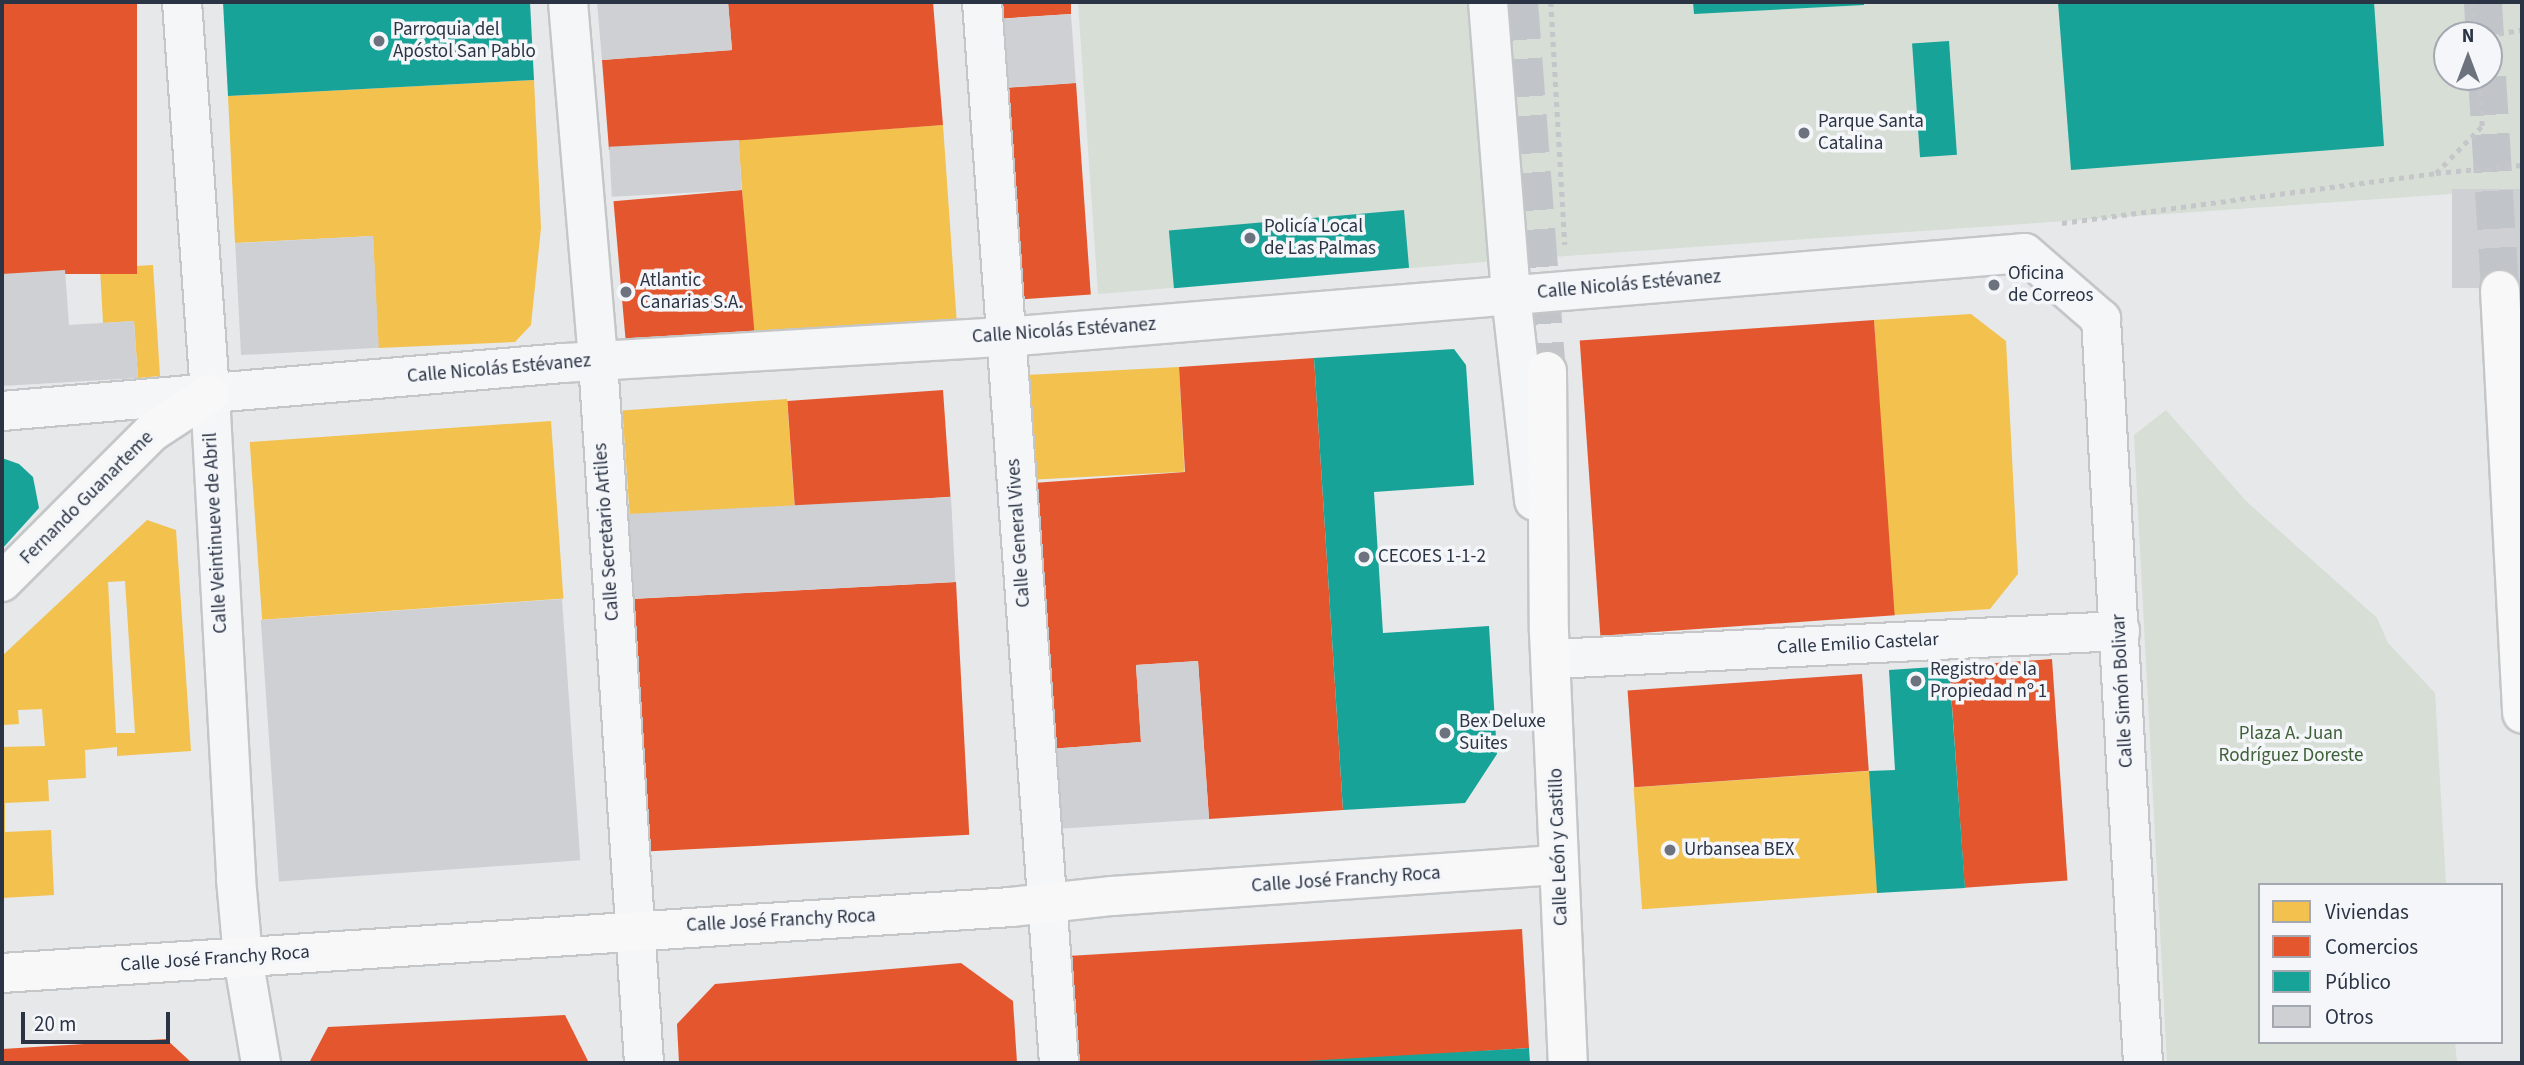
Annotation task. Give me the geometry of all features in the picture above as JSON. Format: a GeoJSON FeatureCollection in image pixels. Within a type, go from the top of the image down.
{"type":"FeatureCollection","features":[{"type":"Feature","properties":{"kind":"main road"},"geometry":{"type":"LineString","coordinates":[[2500,290],[2522,713]]}},
{"type":"Feature","properties":{"kind":"main road","name":"Calle León y Castillo"},"geometry":{"type":"LineString","coordinates":[[1547,371],[1551,645],[1567,1063]]}},
{"type":"Feature","properties":{"kind":"main road","name":"Fernando Guanarteme"},"geometry":{"type":"LineString","coordinates":[[2,582],[152,432],[210,394]]}},
{"type":"Feature","properties":{"kind":"main road","name":"Calle José Franchy Roca"},"geometry":{"type":"LineString","coordinates":[[2,973],[1046,903],[1559,865]]}},
{"type":"Feature","properties":{"kind":"street","name":"Calle Veintinueve de Abril"},"geometry":{"type":"LineString","coordinates":[[182,2],[210,394],[243,958],[261,1063]]}},
{"type":"Feature","properties":{"kind":"street","name":"Calle Secretario Artiles"},"geometry":{"type":"LineString","coordinates":[[568,2],[598,361],[644,1063]]}},
{"type":"Feature","properties":{"kind":"street","name":"Calle General Vives"},"geometry":{"type":"LineString","coordinates":[[982,2],[1059,1063]]}},
{"type":"Feature","properties":{"kind":"street","name":"Calle León y Castillo"},"geometry":{"type":"LineString","coordinates":[[1489,2],[1511,295],[1551,645]]}},
{"type":"Feature","properties":{"kind":"street","name":"Calle Nicolás Estévanez"},"geometry":{"type":"LineString","coordinates":[[2,411],[598,361],[1006,337],[2025,253],[2101,319]]}},
{"type":"Feature","properties":{"kind":"street","name":"Calle Simón Bolivar"},"geometry":{"type":"LineString","coordinates":[[2101,319],[2144,1063]]}},
{"type":"Feature","properties":{"kind":"street","name":"Calle Emilio Castelar"},"geometry":{"type":"LineString","coordinates":[[1551,645],[1595,657],[2120,631]]}},
{"type":"Feature","properties":{"kind":"path"},"geometry":{"type":"LineString","coordinates":[[1550,2],[1568,290]]}},
{"type":"Feature","properties":{"kind":"path"},"geometry":{"type":"LineString","coordinates":[[2473,2],[2475,21]]}},
{"type":"Feature","properties":{"kind":"path"},"geometry":{"type":"LineString","coordinates":[[2503,33],[2522,30]]}},
{"type":"Feature","properties":{"kind":"path"},"geometry":{"type":"LineString","coordinates":[[2436,173],[2482,125],[2480,91]]}},
{"type":"Feature","properties":{"kind":"path"},"geometry":{"type":"LineString","coordinates":[[2050,225],[2436,173],[2522,165]]}},
{"type":"Feature","properties":{"kind":"green space","name":"Parque Santa Catalina"},"geometry":{"type":"Polygon","coordinates":[[[1078,2],[2522,2],[2522,189],[1508,260],[1098,294],[1078,2]]]}},
{"type":"Feature","properties":{"kind":"green space","name":"Plaza A. Juan Rodríguez Doreste"},"geometry":{"type":"Polygon","coordinates":[[[2166,410],[2246,501],[2377,618],[2388,643],[2435,693],[2446,883],[2258,883],[2258,1044],[2455,1044],[2457,1063],[2167,1063],[2134,435],[2166,410]]]}},
{"type":"Feature","properties":{"kind":"building: Viviendas"},"geometry":{"type":"Polygon","coordinates":[[[534,80],[541,228],[531,325],[515,342],[378,348],[373,236],[235,243],[228,96],[534,80]]]}},
{"type":"Feature","properties":{"kind":"building: Viviendas"},"geometry":{"type":"Polygon","coordinates":[[[943,125],[957,320],[752,334],[738,139],[943,125]]]}},
{"type":"Feature","properties":{"kind":"building: Viviendas"},"geometry":{"type":"Polygon","coordinates":[[[153,265],[160,376],[138,378],[134,321],[103,323],[100,268],[153,265]]]}},
{"type":"Feature","properties":{"kind":"building: Viviendas"},"geometry":{"type":"Polygon","coordinates":[[[1971,314],[2006,341],[2018,574],[1990,609],[1893,615],[1874,320],[1971,314]]]}},
{"type":"Feature","properties":{"kind":"building: Viviendas"},"geometry":{"type":"Polygon","coordinates":[[[1179,367],[1184,472],[1032,480],[1026,375],[1179,367]]]}},
{"type":"Feature","properties":{"kind":"building: Viviendas"},"geometry":{"type":"Polygon","coordinates":[[[787,399],[794,506],[630,517],[622,411],[787,399]]]}},
{"type":"Feature","properties":{"kind":"building: Viviendas"},"geometry":{"type":"Polygon","coordinates":[[[551,421],[563,599],[262,620],[250,442],[551,421]]]}},
{"type":"Feature","properties":{"kind":"building: Viviendas"},"geometry":{"type":"Polygon","coordinates":[[[147,520],[176,530],[191,751],[117,756],[117,747],[85,750],[86,778],[48,780],[49,801],[5,803],[5,832],[51,830],[54,895],[2,898],[2,747],[45,746],[42,709],[18,710],[19,724],[2,725],[2,656],[147,520]],[[125,581],[108,582],[116,733],[135,733],[125,581]]]}},
{"type":"Feature","properties":{"kind":"building: Viviendas"},"geometry":{"type":"Polygon","coordinates":[[[1869,771],[1878,893],[1642,909],[1634,787],[1869,771]]]}},
{"type":"Feature","properties":{"kind":"building: Comercios"},"geometry":{"type":"Polygon","coordinates":[[[2,2],[137,2],[137,274],[2,274],[2,2]]]}},
{"type":"Feature","properties":{"kind":"building: Comercios"},"geometry":{"type":"Polygon","coordinates":[[[728,2],[933,2],[943,125],[609,150],[602,60],[732,50],[728,2]]]}},
{"type":"Feature","properties":{"kind":"building: Comercios"},"geometry":{"type":"Polygon","coordinates":[[[993,2],[1071,2],[1071,14],[995,19],[993,2]]]}},
{"type":"Feature","properties":{"kind":"building: Comercios"},"geometry":{"type":"Polygon","coordinates":[[[1076,83],[1091,294],[1015,300],[1000,88],[1076,83]]]}},
{"type":"Feature","properties":{"kind":"building: Comercios"},"geometry":{"type":"Polygon","coordinates":[[[742,190],[755,334],[626,346],[613,201],[742,190]]]}},
{"type":"Feature","properties":{"kind":"building: Comercios"},"geometry":{"type":"Polygon","coordinates":[[[1874,320],[1895,615],[1600,636],[1580,341],[1874,320]]]}},
{"type":"Feature","properties":{"kind":"building: Comercios"},"geometry":{"type":"Polygon","coordinates":[[[1314,358],[1343,810],[1209,819],[1198,661],[1136,665],[1141,742],[1050,749],[1033,483],[1185,472],[1179,367],[1314,358]]]}},
{"type":"Feature","properties":{"kind":"building: Comercios"},"geometry":{"type":"Polygon","coordinates":[[[943,390],[950,497],[795,508],[787,401],[943,390]]]}},
{"type":"Feature","properties":{"kind":"building: Comercios"},"geometry":{"type":"Polygon","coordinates":[[[956,582],[969,835],[646,852],[632,599],[956,582]]]}},
{"type":"Feature","properties":{"kind":"building: Comercios"},"geometry":{"type":"Polygon","coordinates":[[[2052,659],[2067,880],[1965,888],[1949,666],[2052,659]]]}},
{"type":"Feature","properties":{"kind":"building: Comercios"},"geometry":{"type":"Polygon","coordinates":[[[1862,674],[1869,771],[1634,787],[1628,690],[1862,674]]]}},
{"type":"Feature","properties":{"kind":"building: Comercios"},"geometry":{"type":"Polygon","coordinates":[[[1522,929],[1529,1048],[1299,1063],[1075,1063],[1068,956],[1522,929]]]}},
{"type":"Feature","properties":{"kind":"building: Comercios"},"geometry":{"type":"Polygon","coordinates":[[[961,963],[1013,1001],[1017,1063],[679,1063],[677,1024],[715,984],[961,963]]]}},
{"type":"Feature","properties":{"kind":"building: Comercios"},"geometry":{"type":"Polygon","coordinates":[[[565,1015],[589,1063],[309,1063],[328,1027],[565,1015]]]}},
{"type":"Feature","properties":{"kind":"building: Comercios"},"geometry":{"type":"Polygon","coordinates":[[[166,1039],[192,1063],[2,1063],[2,1049],[166,1039]]]}},
{"type":"Feature","properties":{"kind":"building: Público","name":"Parroquia del Apóstol San Pablo"},"geometry":{"type":"Polygon","coordinates":[[[223,2],[530,2],[534,80],[228,96],[223,2]]]}},
{"type":"Feature","properties":{"kind":"building: Público"},"geometry":{"type":"Polygon","coordinates":[[[1693,2],[1864,2],[1864,5],[1694,14],[1693,2]]]}},
{"type":"Feature","properties":{"kind":"building: Público"},"geometry":{"type":"Polygon","coordinates":[[[2058,2],[2374,2],[2384,146],[2071,170],[2058,2]]]}},
{"type":"Feature","properties":{"kind":"building: Público"},"geometry":{"type":"Polygon","coordinates":[[[1949,41],[1957,155],[1920,157],[1912,44],[1949,41]]]}},
{"type":"Feature","properties":{"kind":"building: Público"},"geometry":{"type":"Polygon","coordinates":[[[1404,210],[1409,268],[1174,288],[1169,231],[1404,210]]]}},
{"type":"Feature","properties":{"kind":"building: Público"},"geometry":{"type":"Polygon","coordinates":[[[1454,349],[1466,365],[1474,485],[1374,492],[1383,633],[1489,626],[1497,754],[1465,803],[1343,810],[1314,358],[1454,349]]]}},
{"type":"Feature","properties":{"kind":"building: Público"},"geometry":{"type":"Polygon","coordinates":[[[2,458],[19,464],[33,477],[39,508],[2,549],[2,458]]]}},
{"type":"Feature","properties":{"kind":"building: Público"},"geometry":{"type":"Polygon","coordinates":[[[1949,666],[1965,888],[1877,893],[1869,771],[1895,770],[1889,670],[1949,666]]]}},
{"type":"Feature","properties":{"kind":"building: Público"},"geometry":{"type":"Polygon","coordinates":[[[1529,1048],[1530,1063],[1305,1063],[1305,1061],[1529,1048]]]}},
{"type":"Feature","properties":{"kind":"building: Otros"},"geometry":{"type":"Polygon","coordinates":[[[597,2],[728,2],[732,50],[602,60],[597,2]]]}},
{"type":"Feature","properties":{"kind":"building: Otros"},"geometry":{"type":"Polygon","coordinates":[[[1071,14],[1076,83],[1000,88],[995,19],[1071,14]]]}},
{"type":"Feature","properties":{"kind":"building: Otros"},"geometry":{"type":"Polygon","coordinates":[[[739,140],[742,190],[612,197],[609,147],[739,140]]]}},
{"type":"Feature","properties":{"kind":"building: Otros"},"geometry":{"type":"Polygon","coordinates":[[[2452,189],[2522,189],[2522,288],[2452,288],[2452,189]]]}},
{"type":"Feature","properties":{"kind":"building: Otros"},"geometry":{"type":"Polygon","coordinates":[[[373,236],[379,348],[241,355],[235,243],[373,236]]]}},
{"type":"Feature","properties":{"kind":"building: Otros"},"geometry":{"type":"Polygon","coordinates":[[[65,270],[69,325],[134,321],[138,378],[2,386],[2,274],[65,270]]]}},
{"type":"Feature","properties":{"kind":"building: Otros"},"geometry":{"type":"Polygon","coordinates":[[[951,497],[955,582],[632,599],[627,514],[951,497]]]}},
{"type":"Feature","properties":{"kind":"building: Otros"},"geometry":{"type":"Polygon","coordinates":[[[562,599],[580,860],[279,881],[261,620],[562,599]]]}},
{"type":"Feature","properties":{"kind":"building: Otros"},"geometry":{"type":"Polygon","coordinates":[[[1198,661],[1209,819],[1055,829],[1050,749],[1141,742],[1136,665],[1198,661]]]}},
{"type":"Feature","properties":{"kind":"tunnel"},"geometry":{"type":"LineString","coordinates":[[1519,2],[1547,371]]}},
{"type":"Feature","properties":{"kind":"tunnel"},"geometry":{"type":"LineString","coordinates":[[2483,2],[2484,21]]}},
{"type":"Feature","properties":{"kind":"tunnel"},"geometry":{"type":"LineString","coordinates":[[2488,91],[2500,290]]}},
{"type":"Feature","properties":{"kind":"place","name":"Parroquia del Apóstol San Pablo"},"geometry":{"type":"Point","coordinates":[379,41]}},
{"type":"Feature","properties":{"kind":"place","name":"Parque Santa Catalina"},"geometry":{"type":"Point","coordinates":[1804,133]}},
{"type":"Feature","properties":{"kind":"place","name":"Policía Local de Las Palmas"},"geometry":{"type":"Point","coordinates":[1250,238]}},
{"type":"Feature","properties":{"kind":"place","name":"Oficina de Correos"},"geometry":{"type":"Point","coordinates":[1994,285]}},
{"type":"Feature","properties":{"kind":"place","name":"Atlantic Canarias S.A."},"geometry":{"type":"Point","coordinates":[626,292]}},
{"type":"Feature","properties":{"kind":"place","name":"CECOES 1-1-2"},"geometry":{"type":"Point","coordinates":[1364,557]}},
{"type":"Feature","properties":{"kind":"place","name":"Registro de la Propiedad nº 1"},"geometry":{"type":"Point","coordinates":[1916,681]}},
{"type":"Feature","properties":{"kind":"place","name":"Bex Deluxe Suites"},"geometry":{"type":"Point","coordinates":[1445,733]}},
{"type":"Feature","properties":{"kind":"place","name":"Urbansea BEX"},"geometry":{"type":"Point","coordinates":[1670,850]}}]}
